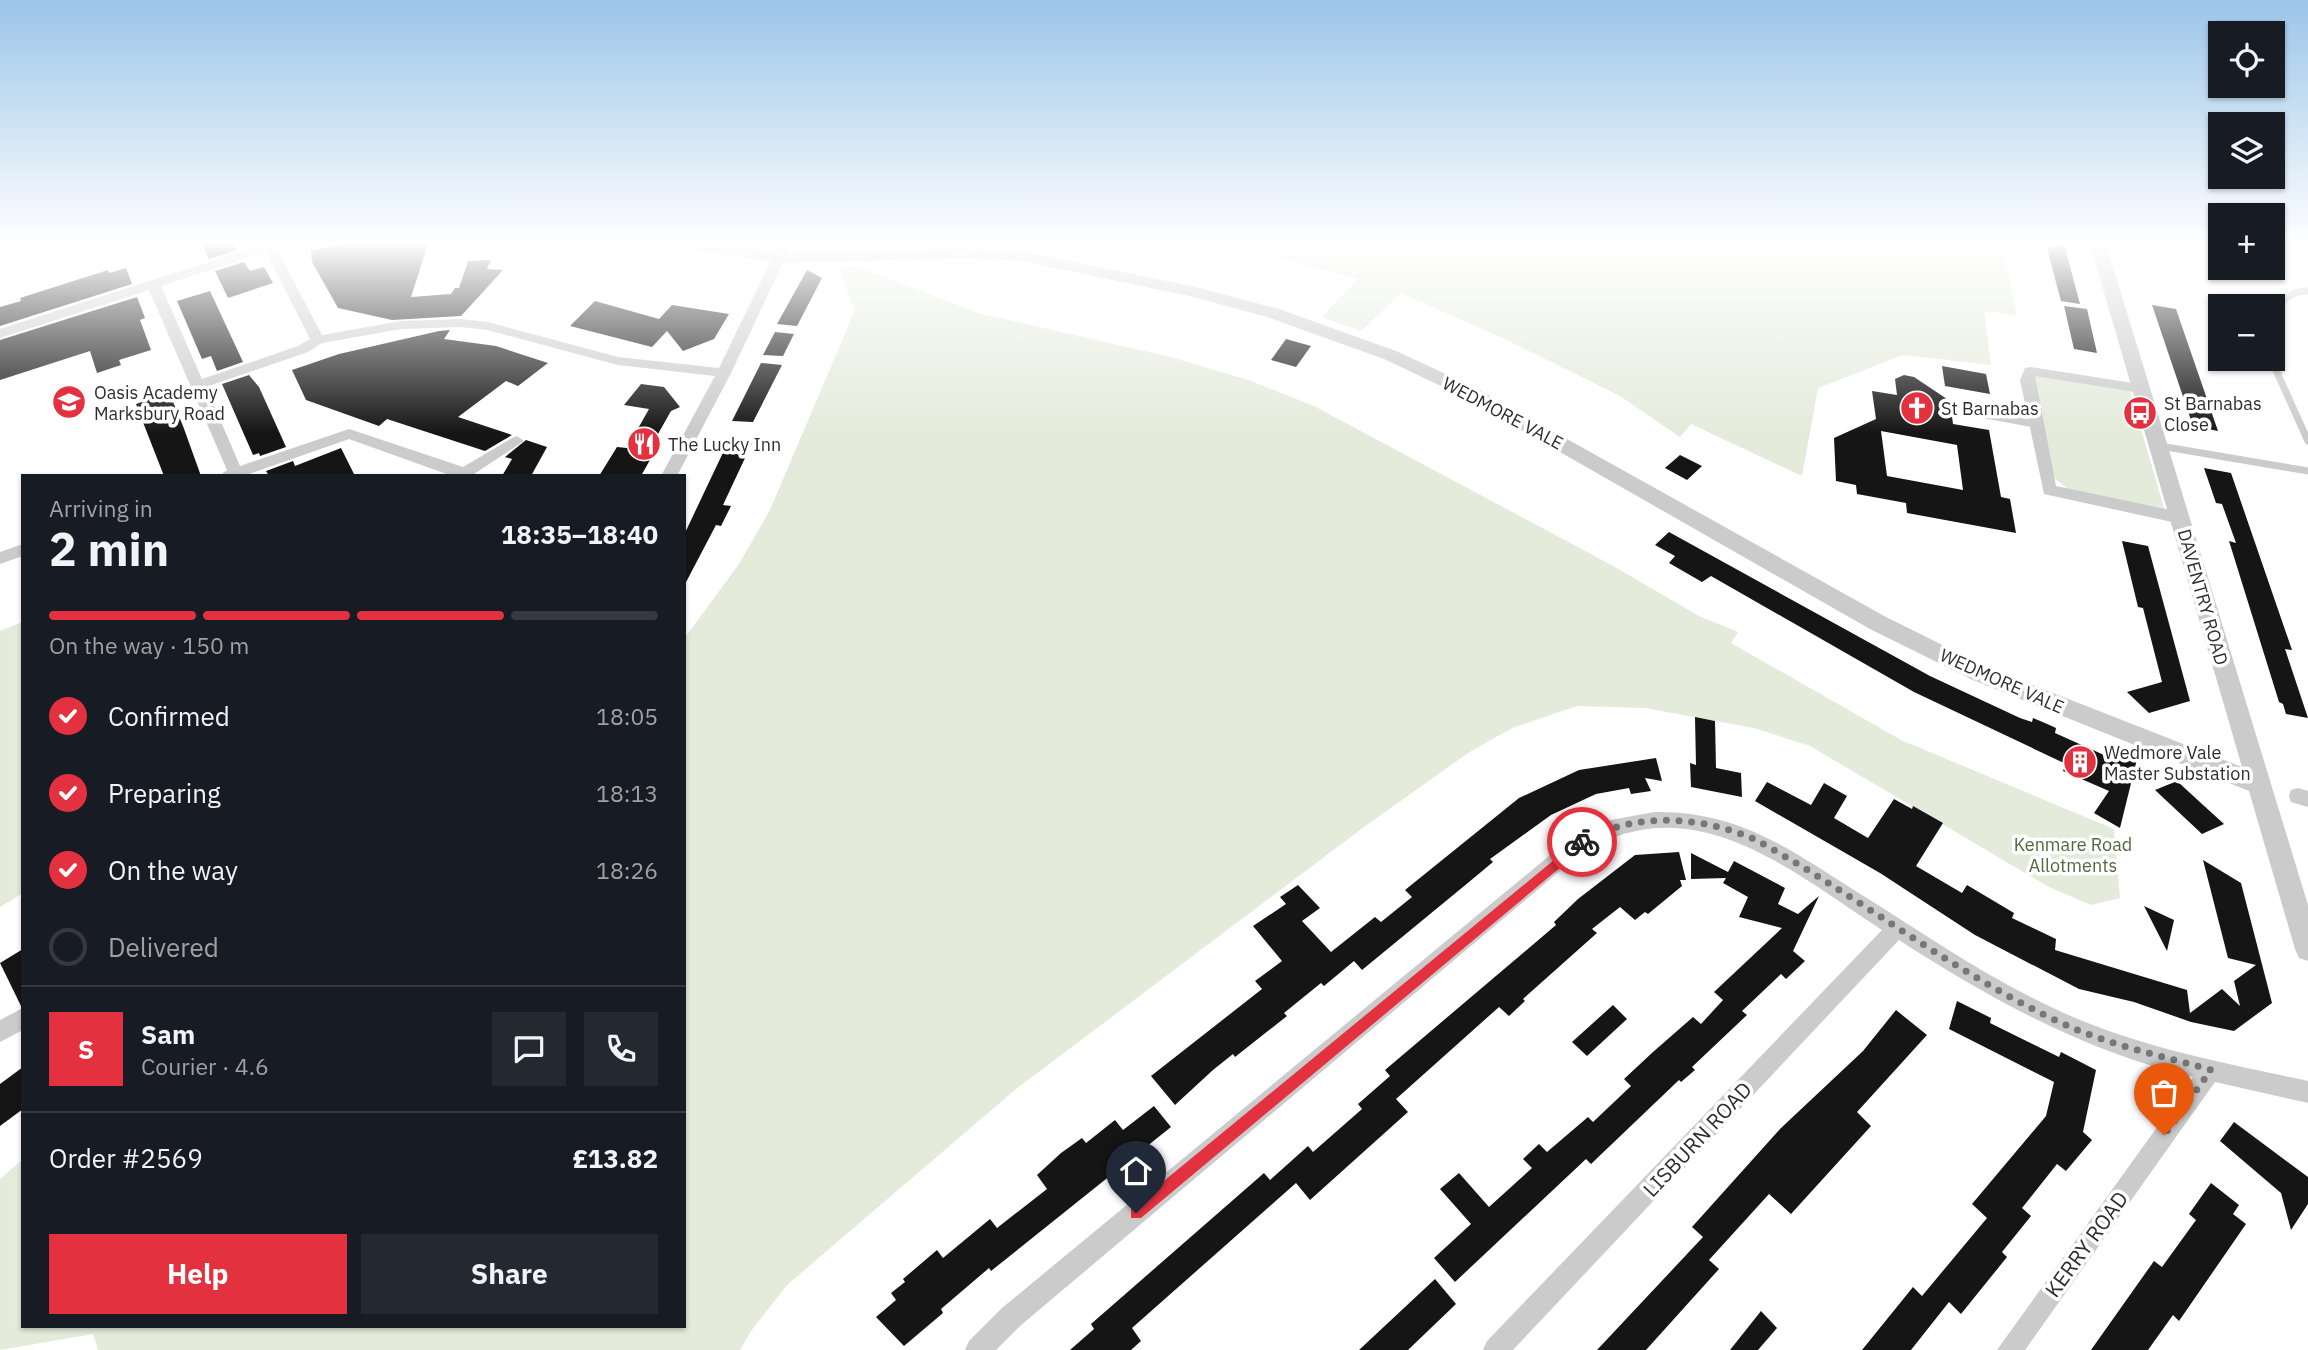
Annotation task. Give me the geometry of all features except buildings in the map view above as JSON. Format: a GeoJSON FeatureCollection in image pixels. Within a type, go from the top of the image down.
{"type":"FeatureCollection","features":[{"type":"Feature","properties":{"kind":"street"},"geometry":{"type":"LineString","coordinates":[[0,334],[83,307]]}},
{"type":"Feature","properties":{"kind":"street"},"geometry":{"type":"LineString","coordinates":[[163,307],[198,385],[232,474]]}},
{"type":"Feature","properties":{"kind":"street"},"geometry":{"type":"LineString","coordinates":[[302,307],[316,337]]}},
{"type":"Feature","properties":{"kind":"street"},"geometry":{"type":"LineString","coordinates":[[670,474],[756,307]]}},
{"type":"Feature","properties":{"kind":"street","name":"WEDMORE VALE"},"geometry":{"type":"LineString","coordinates":[[1251,307],[1391,355],[1478,398],[1930,649],[2037,698],[2257,784]]}},
{"type":"Feature","properties":{"kind":"street","name":"DAVENTRY ROAD"},"geometry":{"type":"LineString","coordinates":[[2117,307],[2308,949]]}},
{"type":"Feature","properties":{"kind":"street"},"geometry":{"type":"LineString","coordinates":[[198,385],[303,349],[316,337],[401,326],[461,323],[488,326],[618,361],[724,373]]}},
{"type":"Feature","properties":{"kind":"street"},"geometry":{"type":"LineString","coordinates":[[2141,388],[2030,372],[2026,380],[2049,490],[2180,517]]}},
{"type":"Feature","properties":{"kind":"street"},"geometry":{"type":"LineString","coordinates":[[235,474],[349,434],[462,474],[517,441]]}},
{"type":"Feature","properties":{"kind":"street"},"geometry":{"type":"LineString","coordinates":[[0,558],[21,551]]}},
{"type":"Feature","properties":{"kind":"street"},"geometry":{"type":"LineString","coordinates":[[978,1350],[1011,1317],[1573,848],[1597,834],[1629,824],[1691,822],[1731,830],[1780,853],[1961,969],[2068,1026],[2096,1037],[2211,1070],[2308,1092]]}},
{"type":"Feature","properties":{"kind":"street","name":"LISBURN ROAD"},"geometry":{"type":"LineString","coordinates":[[1496,1350],[1897,928]]}},
{"type":"Feature","properties":{"kind":"street"},"geometry":{"type":"LineString","coordinates":[[0,1032],[21,1019]]}},
{"type":"Feature","properties":{"kind":"street","name":"KERRY ROAD"},"geometry":{"type":"LineString","coordinates":[[2010,1350],[2211,1070]]}},
{"type":"Feature","properties":{"kind":"lane"},"geometry":{"type":"LineString","coordinates":[[2277,371],[2308,440]]}},
{"type":"Feature","properties":{"kind":"lane"},"geometry":{"type":"LineString","coordinates":[[1964,411],[2035,424]]}},
{"type":"Feature","properties":{"kind":"lane"},"geometry":{"type":"LineString","coordinates":[[2160,446],[2308,471]]}},
{"type":"Feature","properties":{"kind":"green space","name":"Kenmare Road Allotments"},"geometry":{"type":"Polygon","coordinates":[[[854,307],[962,307],[978,313],[1171,357],[1251,381],[1314,406],[1615,567],[1699,616],[1738,632],[1731,643],[1901,740],[2114,829],[2120,898],[2091,905],[2049,887],[1810,746],[1754,728],[1645,708],[1577,706],[1512,728],[1468,753],[1364,827],[1016,1089],[787,1285],[751,1331],[740,1350],[98,1350],[93,1334],[0,1350],[0,1179],[21,1161],[21,1328],[686,1328],[686,636],[739,564],[770,510],[855,310],[854,307]]]}},
{"type":"Feature","properties":{"kind":"green space"},"geometry":{"type":"Polygon","coordinates":[[[1331,307],[1386,307],[1361,331],[1322,317],[1331,307]]]}},
{"type":"Feature","properties":{"kind":"green space"},"geometry":{"type":"Polygon","coordinates":[[[1433,307],[2015,307],[2017,315],[1984,311],[1991,365],[1903,355],[1818,388],[1802,476],[1691,424],[1680,437],[1620,396],[1507,340],[1433,307]]]}},
{"type":"Feature","properties":{"kind":"green space"},"geometry":{"type":"Polygon","coordinates":[[[2032,374],[2130,391],[2164,508],[2069,490],[2052,476],[2032,374]]]}},
{"type":"Feature","properties":{"kind":"green space"},"geometry":{"type":"Polygon","coordinates":[[[21,623],[21,894],[0,907],[0,631],[21,623]]]}},
{"type":"Feature","properties":{"kind":"way so far"},"geometry":{"type":"LineString","coordinates":[[1582,842],[1616,827],[1657,821],[1691,822],[1742,834],[1780,853],[1961,969],[2053,1019],[2096,1037],[2211,1070],[2164,1135]]}},
{"type":"Feature","properties":{"kind":"place","name":"Oasis Academy Marksbury Road"},"geometry":{"type":"Point","coordinates":[69,402]}},
{"type":"Feature","properties":{"kind":"place","name":"St Barnabas"},"geometry":{"type":"Point","coordinates":[1917,408]}},
{"type":"Feature","properties":{"kind":"place","name":"St Barnabas Close"},"geometry":{"type":"Point","coordinates":[2140,413]}},
{"type":"Feature","properties":{"kind":"place","name":"The Lucky Inn"},"geometry":{"type":"Point","coordinates":[644,444]}},
{"type":"Feature","properties":{"kind":"place","name":"Wedmore Vale Master Substation"},"geometry":{"type":"Point","coordinates":[2080,762]}},
{"type":"Feature","properties":{"kind":"route"},"geometry":{"type":"LineString","coordinates":[[1136,1213],[1582,842]]}}]}
